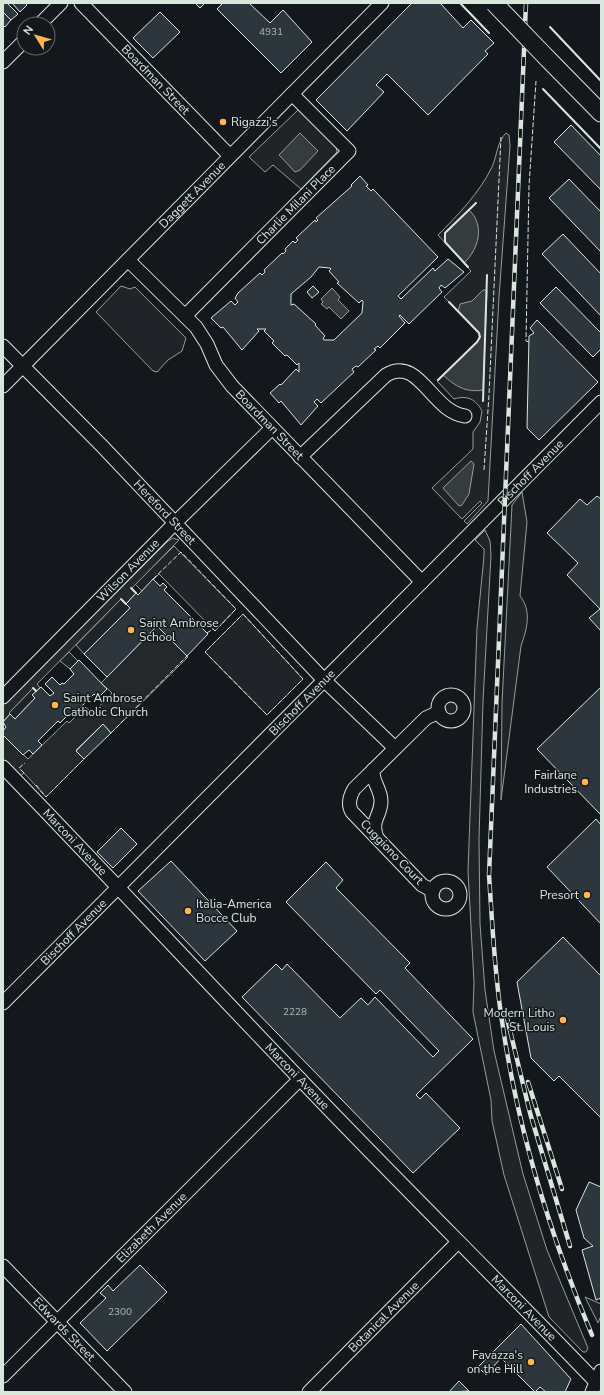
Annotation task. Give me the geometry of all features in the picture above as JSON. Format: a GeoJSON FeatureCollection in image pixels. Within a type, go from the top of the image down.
{"type":"FeatureCollection","features":[{"type":"Feature","properties":{"kind":"main road"},"geometry":{"type":"LineString","coordinates":[[494,3],[601,113]]}},
{"type":"Feature","properties":{"kind":"street"},"geometry":{"type":"LineString","coordinates":[[48,16],[61,3]]}},
{"type":"Feature","properties":{"kind":"street","name":"Boardman Street"},"geometry":{"type":"LineString","coordinates":[[82,3],[230,156]]}},
{"type":"Feature","properties":{"kind":"street","name":"Daggett Avenue"},"geometry":{"type":"LineString","coordinates":[[3,386],[382,3]]}},
{"type":"Feature","properties":{"kind":"street"},"geometry":{"type":"LineString","coordinates":[[3,62],[16,49]]}},
{"type":"Feature","properties":{"kind":"street","name":"Charlie Milani Place"},"geometry":{"type":"LineString","coordinates":[[185,316],[349,151],[292,94]]}},
{"type":"Feature","properties":{"kind":"street","name":"Boardman Street"},"geometry":{"type":"LineString","coordinates":[[128,260],[185,316],[202,335],[222,375],[422,582]]}},
{"type":"Feature","properties":{"kind":"street","name":"Hereford Street"},"geometry":{"type":"LineString","coordinates":[[3,346],[22,367],[102,446],[324,680],[395,748]]}},
{"type":"Feature","properties":{"kind":"street"},"geometry":{"type":"LineString","coordinates":[[300,457],[386,375],[398,370],[407,371],[417,378],[446,408],[459,415],[465,416]]}},
{"type":"Feature","properties":{"kind":"street","name":"Bischoff Avenue"},"geometry":{"type":"LineString","coordinates":[[3,1003],[601,402]]}},
{"type":"Feature","properties":{"kind":"street","name":"Wilson Avenue"},"geometry":{"type":"LineString","coordinates":[[3,697],[175,523],[272,428]]}},
{"type":"Feature","properties":{"kind":"street"},"geometry":{"type":"LineString","coordinates":[[377,838],[374,823],[381,801],[374,782],[373,770],[426,718],[439,712]]}},
{"type":"Feature","properties":{"kind":"street","name":"Marconi Avenue"},"geometry":{"type":"LineString","coordinates":[[3,767],[300,1079],[458,1242],[526,1308],[596,1382]]}},
{"type":"Feature","properties":{"kind":"street","name":"Cuggiono Court"},"geometry":{"type":"LineString","coordinates":[[373,770],[351,793],[349,807],[352,812],[422,885],[433,891]]}},
{"type":"Feature","properties":{"kind":"street","name":"Elizabeth Avenue"},"geometry":{"type":"LineString","coordinates":[[3,1376],[300,1079]]}},
{"type":"Feature","properties":{"kind":"street","name":"Botanical Avenue"},"geometry":{"type":"LineString","coordinates":[[309,1392],[458,1242]]}},
{"type":"Feature","properties":{"kind":"street","name":"Edwards Street"},"geometry":{"type":"LineString","coordinates":[[3,1266],[125,1392]]}},
{"type":"Feature","properties":{"kind":"shaded area"},"geometry":{"type":"Polygon","coordinates":[[[299,109],[336,146],[337,152],[301,189],[273,165],[265,172],[249,157],[299,109]]]}},
{"type":"Feature","properties":{"kind":"shaded area"},"geometry":{"type":"Polygon","coordinates":[[[300,133],[318,151],[300,170],[295,172],[279,155],[300,133]]]}},
{"type":"Feature","properties":{"kind":"shaded area"},"geometry":{"type":"Polygon","coordinates":[[[506,133],[509,135],[510,146],[499,297],[488,501],[467,524],[464,521],[482,503],[480,501],[462,519],[432,488],[473,449],[473,432],[480,422],[482,411],[480,407],[471,399],[454,399],[437,381],[477,342],[480,337],[479,333],[444,297],[471,271],[438,235],[461,211],[487,176],[494,163],[499,145],[506,133]]]}},
{"type":"Feature","properties":{"kind":"shaded area"},"geometry":{"type":"Polygon","coordinates":[[[469,210],[477,223],[478,237],[473,251],[464,263],[445,242],[445,233],[469,210]]]}},
{"type":"Feature","properties":{"kind":"shaded area"},"geometry":{"type":"Polygon","coordinates":[[[121,286],[130,289],[135,287],[186,338],[182,351],[168,360],[157,372],[153,371],[96,312],[121,286]]]}},
{"type":"Feature","properties":{"kind":"shaded area"},"geometry":{"type":"Polygon","coordinates":[[[332,288],[340,297],[338,300],[349,311],[341,319],[329,307],[327,309],[321,304],[323,302],[321,299],[332,288]]]}},
{"type":"Feature","properties":{"kind":"shaded area"},"geometry":{"type":"Polygon","coordinates":[[[483,290],[487,290],[483,390],[477,391],[461,388],[443,375],[479,340],[479,333],[458,312],[460,304],[472,301],[483,290]]]}},
{"type":"Feature","properties":{"kind":"shaded area"},"geometry":{"type":"Polygon","coordinates":[[[471,461],[474,464],[469,494],[462,505],[459,506],[443,488],[471,461]]]}},
{"type":"Feature","properties":{"kind":"shaded area"},"geometry":{"type":"Polygon","coordinates":[[[522,492],[527,522],[520,596],[526,608],[527,620],[521,646],[501,800],[502,703],[512,505],[522,492]]]}},
{"type":"Feature","properties":{"kind":"shaded area"},"geometry":{"type":"Polygon","coordinates":[[[485,530],[490,541],[491,555],[483,701],[479,839],[480,924],[485,990],[494,1051],[523,1174],[547,1250],[588,1348],[586,1352],[583,1352],[549,1317],[504,1175],[492,1121],[491,1100],[473,1012],[474,982],[468,871],[477,628],[484,556],[484,549],[475,540],[485,530]]]}},
{"type":"Feature","properties":{"kind":"shaded area"},"geometry":{"type":"Polygon","coordinates":[[[173,538],[179,540],[132,588],[136,593],[126,604],[121,599],[37,684],[40,688],[36,691],[33,688],[9,713],[10,714],[3,722],[3,705],[168,541],[173,538]]]}},
{"type":"Feature","properties":{"kind":"shaded area"},"geometry":{"type":"Polygon","coordinates":[[[174,546],[236,609],[215,631],[159,574],[142,591],[135,584],[174,546]]]}},
{"type":"Feature","properties":{"kind":"shaded area"},"geometry":{"type":"Polygon","coordinates":[[[121,599],[130,608],[84,654],[76,645],[121,599]]]}},
{"type":"Feature","properties":{"kind":"shaded area"},"geometry":{"type":"Polygon","coordinates":[[[243,614],[303,679],[267,715],[205,652],[243,614]]]}},
{"type":"Feature","properties":{"kind":"shaded area"},"geometry":{"type":"Polygon","coordinates":[[[157,626],[188,657],[111,733],[103,724],[76,750],[84,759],[46,797],[24,773],[20,776],[18,775],[3,759],[3,735],[28,759],[67,721],[69,723],[85,707],[93,713],[112,693],[101,683],[157,626]]]}},
{"type":"Feature","properties":{"kind":"shaded area"},"geometry":{"type":"Polygon","coordinates":[[[69,652],[78,661],[70,669],[60,661],[69,652]]]}},
{"type":"Feature","properties":{"kind":"shaded area"},"geometry":{"type":"Polygon","coordinates":[[[33,688],[36,691],[32,695],[35,698],[15,719],[9,713],[33,688]]]}},
{"type":"Feature","properties":{"kind":"shaded area"},"geometry":{"type":"Polygon","coordinates":[[[452,700],[459,705],[460,708],[455,715],[452,716],[445,711],[444,708],[449,701],[452,700]]]}},
{"type":"Feature","properties":{"kind":"shaded area"},"geometry":{"type":"Polygon","coordinates":[[[447,887],[454,892],[455,895],[450,902],[447,903],[440,898],[439,895],[444,888],[447,887]]]}},
{"type":"Feature","properties":{"kind":"shaded area"},"geometry":{"type":"Polygon","coordinates":[[[585,1297],[601,1304],[601,1316],[598,1323],[585,1297]]]}},
{"type":"Feature","properties":{"kind":"building"},"geometry":{"type":"Polygon","coordinates":[[[3,3],[7,3],[18,14],[11,20],[3,12],[3,3]]]}},
{"type":"Feature","properties":{"kind":"building"},"geometry":{"type":"Polygon","coordinates":[[[12,3],[25,3],[27,5],[20,12],[12,3]]]}},
{"type":"Feature","properties":{"kind":"building"},"geometry":{"type":"Polygon","coordinates":[[[195,3],[205,3],[200,8],[195,3]]]}},
{"type":"Feature","properties":{"kind":"building"},"geometry":{"type":"Polygon","coordinates":[[[223,3],[249,3],[270,23],[283,10],[312,42],[281,73],[217,9],[223,3]]]}},
{"type":"Feature","properties":{"kind":"building"},"geometry":{"type":"Polygon","coordinates":[[[412,3],[440,3],[463,28],[471,20],[494,43],[485,51],[488,54],[428,115],[387,74],[376,85],[384,92],[347,131],[316,100],[412,3]]]}},
{"type":"Feature","properties":{"kind":"building"},"geometry":{"type":"Polygon","coordinates":[[[3,12],[11,20],[5,27],[3,25],[3,12]]]}},
{"type":"Feature","properties":{"kind":"building"},"geometry":{"type":"Polygon","coordinates":[[[160,12],[180,32],[153,58],[133,38],[160,12]]]}},
{"type":"Feature","properties":{"kind":"building"},"geometry":{"type":"Polygon","coordinates":[[[571,125],[601,156],[601,190],[554,142],[571,125]]]}},
{"type":"Feature","properties":{"kind":"building"},"geometry":{"type":"Polygon","coordinates":[[[360,176],[368,185],[366,186],[371,191],[373,189],[438,257],[398,296],[401,299],[433,268],[435,271],[448,259],[464,272],[445,288],[441,285],[439,288],[442,292],[409,324],[400,315],[399,316],[405,323],[380,348],[378,346],[374,349],[376,350],[358,367],[356,366],[352,369],[354,372],[321,403],[317,399],[314,402],[318,406],[301,425],[281,401],[279,403],[270,393],[280,384],[281,385],[296,369],[299,372],[299,363],[297,365],[272,343],[274,341],[264,331],[266,329],[257,329],[259,331],[242,350],[223,327],[221,328],[211,318],[231,301],[235,305],[238,302],[235,298],[238,293],[260,273],[262,275],[265,272],[264,270],[286,251],[285,249],[293,241],[295,243],[298,240],[296,238],[315,220],[316,222],[318,220],[316,218],[352,186],[351,185],[360,176]],[[319,267],[311,277],[291,294],[291,305],[294,304],[316,324],[315,325],[325,336],[323,338],[324,340],[334,340],[362,313],[363,302],[362,300],[359,303],[337,283],[339,282],[329,271],[331,269],[319,267]]]}},
{"type":"Feature","properties":{"kind":"building"},"geometry":{"type":"Polygon","coordinates":[[[569,179],[601,212],[601,252],[549,198],[569,179]]]}},
{"type":"Feature","properties":{"kind":"building"},"geometry":{"type":"Polygon","coordinates":[[[563,234],[601,274],[601,316],[542,254],[563,234]]]}},
{"type":"Feature","properties":{"kind":"building"},"geometry":{"type":"Polygon","coordinates":[[[313,286],[319,292],[312,298],[307,292],[313,286]]]}},
{"type":"Feature","properties":{"kind":"building"},"geometry":{"type":"Polygon","coordinates":[[[556,287],[601,333],[601,349],[593,357],[540,303],[556,287]]]}},
{"type":"Feature","properties":{"kind":"building"},"geometry":{"type":"Polygon","coordinates":[[[537,320],[598,382],[539,440],[527,428],[529,336],[534,333],[530,328],[537,320]]]}},
{"type":"Feature","properties":{"kind":"building"},"geometry":{"type":"Polygon","coordinates":[[[597,496],[601,499],[601,631],[589,618],[600,609],[567,575],[578,563],[547,533],[580,499],[587,505],[597,496]]]}},
{"type":"Feature","properties":{"kind":"building","name":"Saint Ambrose School"},"geometry":{"type":"Polygon","coordinates":[[[153,579],[160,586],[163,583],[167,587],[164,590],[208,634],[187,656],[157,626],[107,677],[84,654],[130,608],[126,604],[136,593],[138,595],[153,579]]]}},
{"type":"Feature","properties":{"kind":"building","name":"Saint Ambrose Catholic Church"},"geometry":{"type":"Polygon","coordinates":[[[79,660],[107,689],[98,698],[94,694],[73,715],[70,713],[60,723],[58,721],[38,741],[42,745],[33,754],[29,750],[23,755],[3,735],[3,731],[6,727],[3,722],[10,714],[15,719],[35,698],[32,695],[41,687],[50,696],[54,693],[45,684],[52,677],[60,685],[62,683],[64,684],[74,674],[70,669],[79,660]]]}},
{"type":"Feature","properties":{"kind":"building","name":"Fairlane Industries"},"geometry":{"type":"Polygon","coordinates":[[[601,687],[601,815],[537,749],[601,687]]]}},
{"type":"Feature","properties":{"kind":"building"},"geometry":{"type":"Polygon","coordinates":[[[103,724],[111,733],[84,759],[76,751],[103,724]]]}},
{"type":"Feature","properties":{"kind":"building","name":"Presort"},"geometry":{"type":"Polygon","coordinates":[[[596,819],[601,825],[601,924],[547,867],[596,819]]]}},
{"type":"Feature","properties":{"kind":"building"},"geometry":{"type":"Polygon","coordinates":[[[121,828],[137,844],[113,868],[97,852],[121,828]]]}},
{"type":"Feature","properties":{"kind":"building","name":"Italia-America Bocce Club"},"geometry":{"type":"Polygon","coordinates":[[[171,861],[237,931],[205,961],[138,891],[171,861]]]}},
{"type":"Feature","properties":{"kind":"building"},"geometry":{"type":"Polygon","coordinates":[[[326,862],[343,880],[336,888],[410,963],[405,968],[473,1039],[416,1095],[420,1099],[426,1093],[460,1128],[413,1173],[242,997],[276,964],[282,970],[287,964],[340,1018],[361,998],[368,1005],[375,997],[433,1057],[439,1051],[380,990],[376,994],[286,902],[326,862]]]}},
{"type":"Feature","properties":{"kind":"building","name":"Modern Litho St. Louis"},"geometry":{"type":"Polygon","coordinates":[[[563,937],[601,976],[601,1118],[559,1076],[554,1081],[531,1058],[517,982],[563,937]]]}},
{"type":"Feature","properties":{"kind":"building"},"geometry":{"type":"Polygon","coordinates":[[[589,1182],[601,1187],[601,1298],[596,1300],[582,1250],[593,1246],[584,1238],[576,1210],[589,1182]]]}},
{"type":"Feature","properties":{"kind":"building"},"geometry":{"type":"Polygon","coordinates":[[[140,1265],[167,1292],[107,1351],[80,1323],[106,1298],[100,1293],[108,1285],[113,1291],[140,1265]]]}},
{"type":"Feature","properties":{"kind":"building","name":"Favazza's on the Hill"},"geometry":{"type":"Polygon","coordinates":[[[521,1324],[571,1379],[565,1392],[546,1392],[540,1387],[535,1392],[501,1358],[486,1375],[478,1367],[521,1324]]]}},
{"type":"Feature","properties":{"kind":"building"},"geometry":{"type":"Polygon","coordinates":[[[459,1381],[469,1391],[449,1392],[459,1381]]]}},
{"type":"Feature","properties":{"kind":"railway"},"geometry":{"type":"LineString","coordinates":[[526,3],[489,875],[493,941],[500,1007],[506,1050],[524,1133],[535,1174],[561,1255],[592,1335]]}},
{"type":"Feature","properties":{"kind":"railway"},"geometry":{"type":"LineString","coordinates":[[506,1014],[530,1113],[570,1246]]}},
{"type":"Feature","properties":{"kind":"railway"},"geometry":{"type":"LineString","coordinates":[[528,1082],[562,1189]]}},
{"type":"Feature","properties":{"kind":"fence"},"geometry":{"type":"LineString","coordinates":[[529,342],[526,341],[529,186],[536,81]]}},
{"type":"Feature","properties":{"kind":"fence"},"geometry":{"type":"LineString","coordinates":[[484,470],[501,137]]}},
{"type":"Feature","properties":{"kind":"fence"},"geometry":{"type":"LineString","coordinates":[[153,579],[181,552],[236,609],[215,631],[213,629],[207,633]]}},
{"type":"Feature","properties":{"kind":"fence"},"geometry":{"type":"LineString","coordinates":[[243,614],[303,679],[267,715],[205,652],[243,614]]}},
{"type":"Feature","properties":{"kind":"fence"},"geometry":{"type":"LineString","coordinates":[[111,733],[187,656]]}},
{"type":"Feature","properties":{"kind":"fence"},"geometry":{"type":"LineString","coordinates":[[36,785],[46,797],[84,759]]}},
{"type":"Feature","properties":{"kind":"fence"},"geometry":{"type":"LineString","coordinates":[[24,773],[19,768],[25,763]]}},
{"type":"Feature","properties":{"kind":"wall"},"geometry":{"type":"LineString","coordinates":[[460,3],[489,33]]}},
{"type":"Feature","properties":{"kind":"wall"},"geometry":{"type":"LineString","coordinates":[[550,27],[601,81]]}},
{"type":"Feature","properties":{"kind":"wall"},"geometry":{"type":"LineString","coordinates":[[543,89],[601,149]]}},
{"type":"Feature","properties":{"kind":"wall"},"geometry":{"type":"LineString","coordinates":[[468,267],[445,242],[445,233],[476,203]]}},
{"type":"Feature","properties":{"kind":"wall"},"geometry":{"type":"LineString","coordinates":[[483,401],[487,275]]}},
{"type":"Feature","properties":{"kind":"wall"},"geometry":{"type":"LineString","coordinates":[[438,380],[477,342],[480,337],[479,333],[449,302]]}},
{"type":"Feature","properties":{"kind":"wall"},"geometry":{"type":"LineString","coordinates":[[131,588],[136,593]]}},
{"type":"Feature","properties":{"kind":"wall"},"geometry":{"type":"LineString","coordinates":[[121,599],[126,604]]}},
{"type":"Feature","properties":{"kind":"wall"},"geometry":{"type":"LineString","coordinates":[[33,688],[36,691]]}},
{"type":"Feature","properties":{"kind":"place","name":"Rigazzi's"},"geometry":{"type":"Point","coordinates":[223,122]}},
{"type":"Feature","properties":{"kind":"place","name":"Saint Ambrose School"},"geometry":{"type":"Point","coordinates":[131,630]}},
{"type":"Feature","properties":{"kind":"place","name":"Saint Ambrose Catholic Church"},"geometry":{"type":"Point","coordinates":[55,705]}},
{"type":"Feature","properties":{"kind":"place","name":"Fairlane Industries"},"geometry":{"type":"Point","coordinates":[585,782]}},
{"type":"Feature","properties":{"kind":"place","name":"Presort"},"geometry":{"type":"Point","coordinates":[587,895]}},
{"type":"Feature","properties":{"kind":"place","name":"Italia-America Bocce Club"},"geometry":{"type":"Point","coordinates":[188,911]}},
{"type":"Feature","properties":{"kind":"place","name":"Modern Litho St. Louis"},"geometry":{"type":"Point","coordinates":[563,1020]}},
{"type":"Feature","properties":{"kind":"place","name":"Favazza's on the Hill"},"geometry":{"type":"Point","coordinates":[531,1362]}}]}
